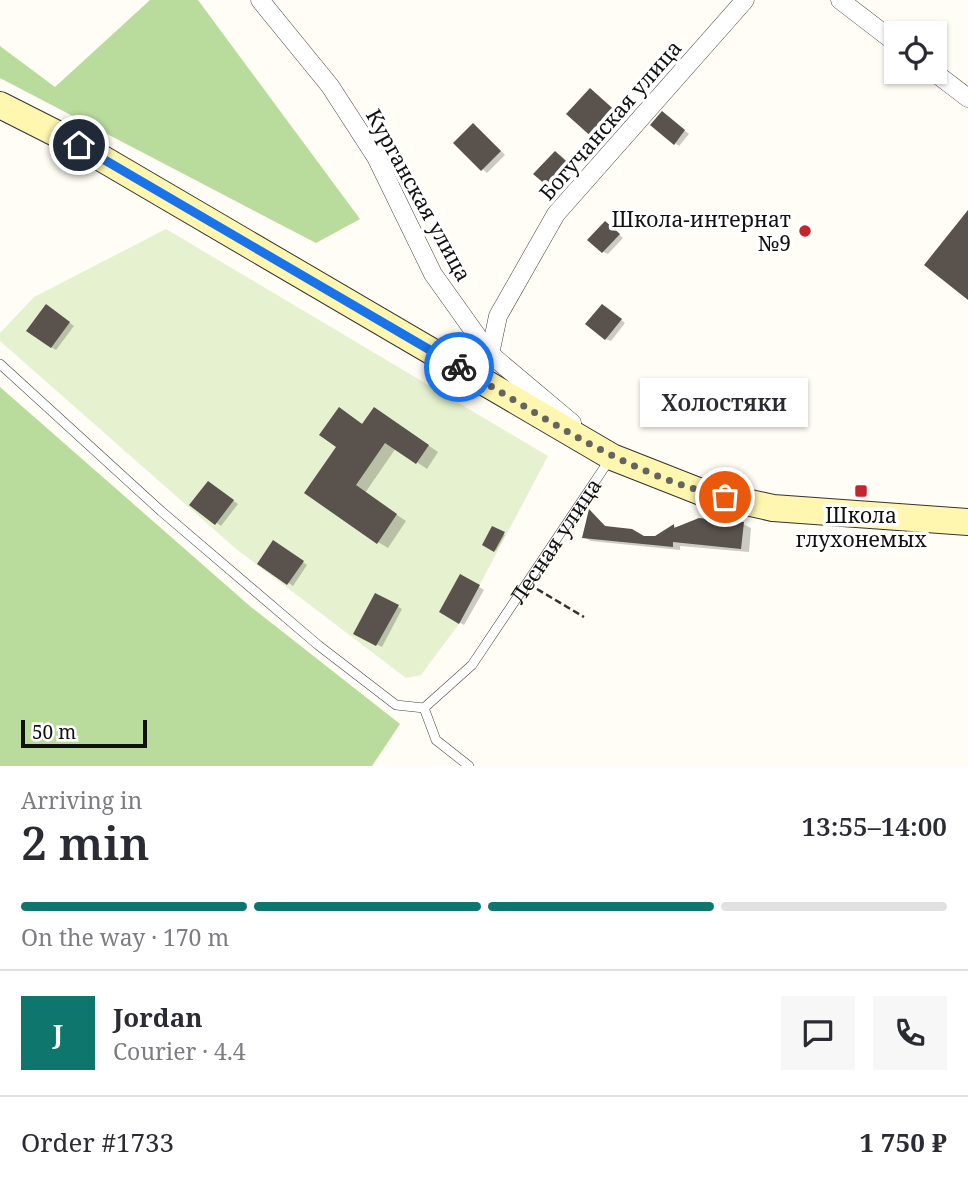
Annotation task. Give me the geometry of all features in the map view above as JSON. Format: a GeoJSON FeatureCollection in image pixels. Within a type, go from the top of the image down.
{"type":"FeatureCollection","features":[{"type":"Feature","properties":{"kind":"main road","name":"Лесная улица"},"geometry":{"type":"LineString","coordinates":[[0,105],[79,145],[612,457]]}},
{"type":"Feature","properties":{"kind":"main road"},"geometry":{"type":"LineString","coordinates":[[612,457],[701,492],[773,508],[968,522]]}},
{"type":"Feature","properties":{"kind":"street","name":"Курганская улица"},"geometry":{"type":"LineString","coordinates":[[260,0],[330,86],[376,157],[433,274],[490,354],[612,457]]}},
{"type":"Feature","properties":{"kind":"street","name":"Богучанская улица"},"geometry":{"type":"LineString","coordinates":[[490,354],[498,316],[556,214],[745,0]]}},
{"type":"Feature","properties":{"kind":"street"},"geometry":{"type":"LineString","coordinates":[[840,0],[884,34]]}},
{"type":"Feature","properties":{"kind":"street"},"geometry":{"type":"LineString","coordinates":[[947,82],[968,97]]}},
{"type":"Feature","properties":{"kind":"lane"},"geometry":{"type":"LineString","coordinates":[[0,364],[161,511],[318,645],[396,705],[424,708],[436,740],[468,766]]}},
{"type":"Feature","properties":{"kind":"lane","name":"Лесная улица"},"geometry":{"type":"LineString","coordinates":[[424,708],[472,664],[612,457]]}},
{"type":"Feature","properties":{"kind":"path"},"geometry":{"type":"LineString","coordinates":[[529,583],[584,617]]}},
{"type":"Feature","properties":{"kind":"green space"},"geometry":{"type":"Polygon","coordinates":[[[150,0],[198,0],[360,219],[316,243],[0,78],[0,46],[55,87],[150,0]]]}},
{"type":"Feature","properties":{"kind":"green space"},"geometry":{"type":"Polygon","coordinates":[[[166,229],[548,456],[459,624],[421,675],[406,678],[235,548],[0,341],[0,333],[34,297],[166,229]]]}},
{"type":"Feature","properties":{"kind":"green space"},"geometry":{"type":"Polygon","coordinates":[[[0,387],[251,607],[400,724],[372,766],[0,766],[0,387]]]}},
{"type":"Feature","properties":{"kind":"building"},"geometry":{"type":"Polygon","coordinates":[[[590,88],[619,114],[595,140],[566,114],[590,88]]]}},
{"type":"Feature","properties":{"kind":"building"},"geometry":{"type":"Polygon","coordinates":[[[662,111],[685,130],[674,145],[650,125],[662,111]]]}},
{"type":"Feature","properties":{"kind":"building"},"geometry":{"type":"Polygon","coordinates":[[[473,123],[501,151],[481,171],[453,143],[473,123]]]}},
{"type":"Feature","properties":{"kind":"building"},"geometry":{"type":"Polygon","coordinates":[[[555,151],[574,168],[553,191],[533,174],[555,151]]]}},
{"type":"Feature","properties":{"kind":"building"},"geometry":{"type":"Polygon","coordinates":[[[968,210],[968,300],[924,265],[968,210]]]}},
{"type":"Feature","properties":{"kind":"building"},"geometry":{"type":"Polygon","coordinates":[[[605,221],[620,234],[602,253],[587,240],[605,221]]]}},
{"type":"Feature","properties":{"kind":"building"},"geometry":{"type":"Polygon","coordinates":[[[46,304],[70,322],[51,348],[26,331],[46,304]]]}},
{"type":"Feature","properties":{"kind":"building"},"geometry":{"type":"Polygon","coordinates":[[[602,304],[622,319],[605,340],[585,324],[602,304]]]}},
{"type":"Feature","properties":{"kind":"building"},"geometry":{"type":"Polygon","coordinates":[[[339,407],[362,424],[374,407],[429,445],[416,464],[385,443],[356,485],[397,514],[377,544],[304,493],[336,447],[319,435],[339,407]]]}},
{"type":"Feature","properties":{"kind":"building"},"geometry":{"type":"Polygon","coordinates":[[[208,481],[234,500],[215,525],[189,505],[208,481]]]}},
{"type":"Feature","properties":{"kind":"building"},"geometry":{"type":"Polygon","coordinates":[[[589,509],[605,526],[632,529],[644,536],[655,536],[674,524],[674,528],[699,518],[744,522],[741,549],[673,542],[673,547],[582,538],[589,509]]]}},
{"type":"Feature","properties":{"kind":"building"},"geometry":{"type":"Polygon","coordinates":[[[492,526],[505,532],[494,552],[482,545],[492,526]]]}},
{"type":"Feature","properties":{"kind":"building"},"geometry":{"type":"Polygon","coordinates":[[[273,540],[304,561],[287,585],[257,564],[273,540]]]}},
{"type":"Feature","properties":{"kind":"building"},"geometry":{"type":"Polygon","coordinates":[[[460,574],[480,585],[459,624],[439,612],[460,574]]]}},
{"type":"Feature","properties":{"kind":"building"},"geometry":{"type":"Polygon","coordinates":[[[375,593],[399,605],[376,646],[353,634],[375,593]]]}},
{"type":"Feature","properties":{"kind":"way so far"},"geometry":{"type":"LineString","coordinates":[[459,367],[612,457],[701,492],[725,497]]}},
{"type":"Feature","properties":{"kind":"place","name":"Школа-интернат №9"},"geometry":{"type":"Point","coordinates":[805,231]}},
{"type":"Feature","properties":{"kind":"place","name":"Школа глухонемых"},"geometry":{"type":"Point","coordinates":[861,491]}},
{"type":"Feature","properties":{"kind":"place","name":"Холостяки"},"geometry":{"type":"Point","coordinates":[725,497]}},
{"type":"Feature","properties":{"kind":"route"},"geometry":{"type":"LineString","coordinates":[[79,145],[459,367]]}}]}
